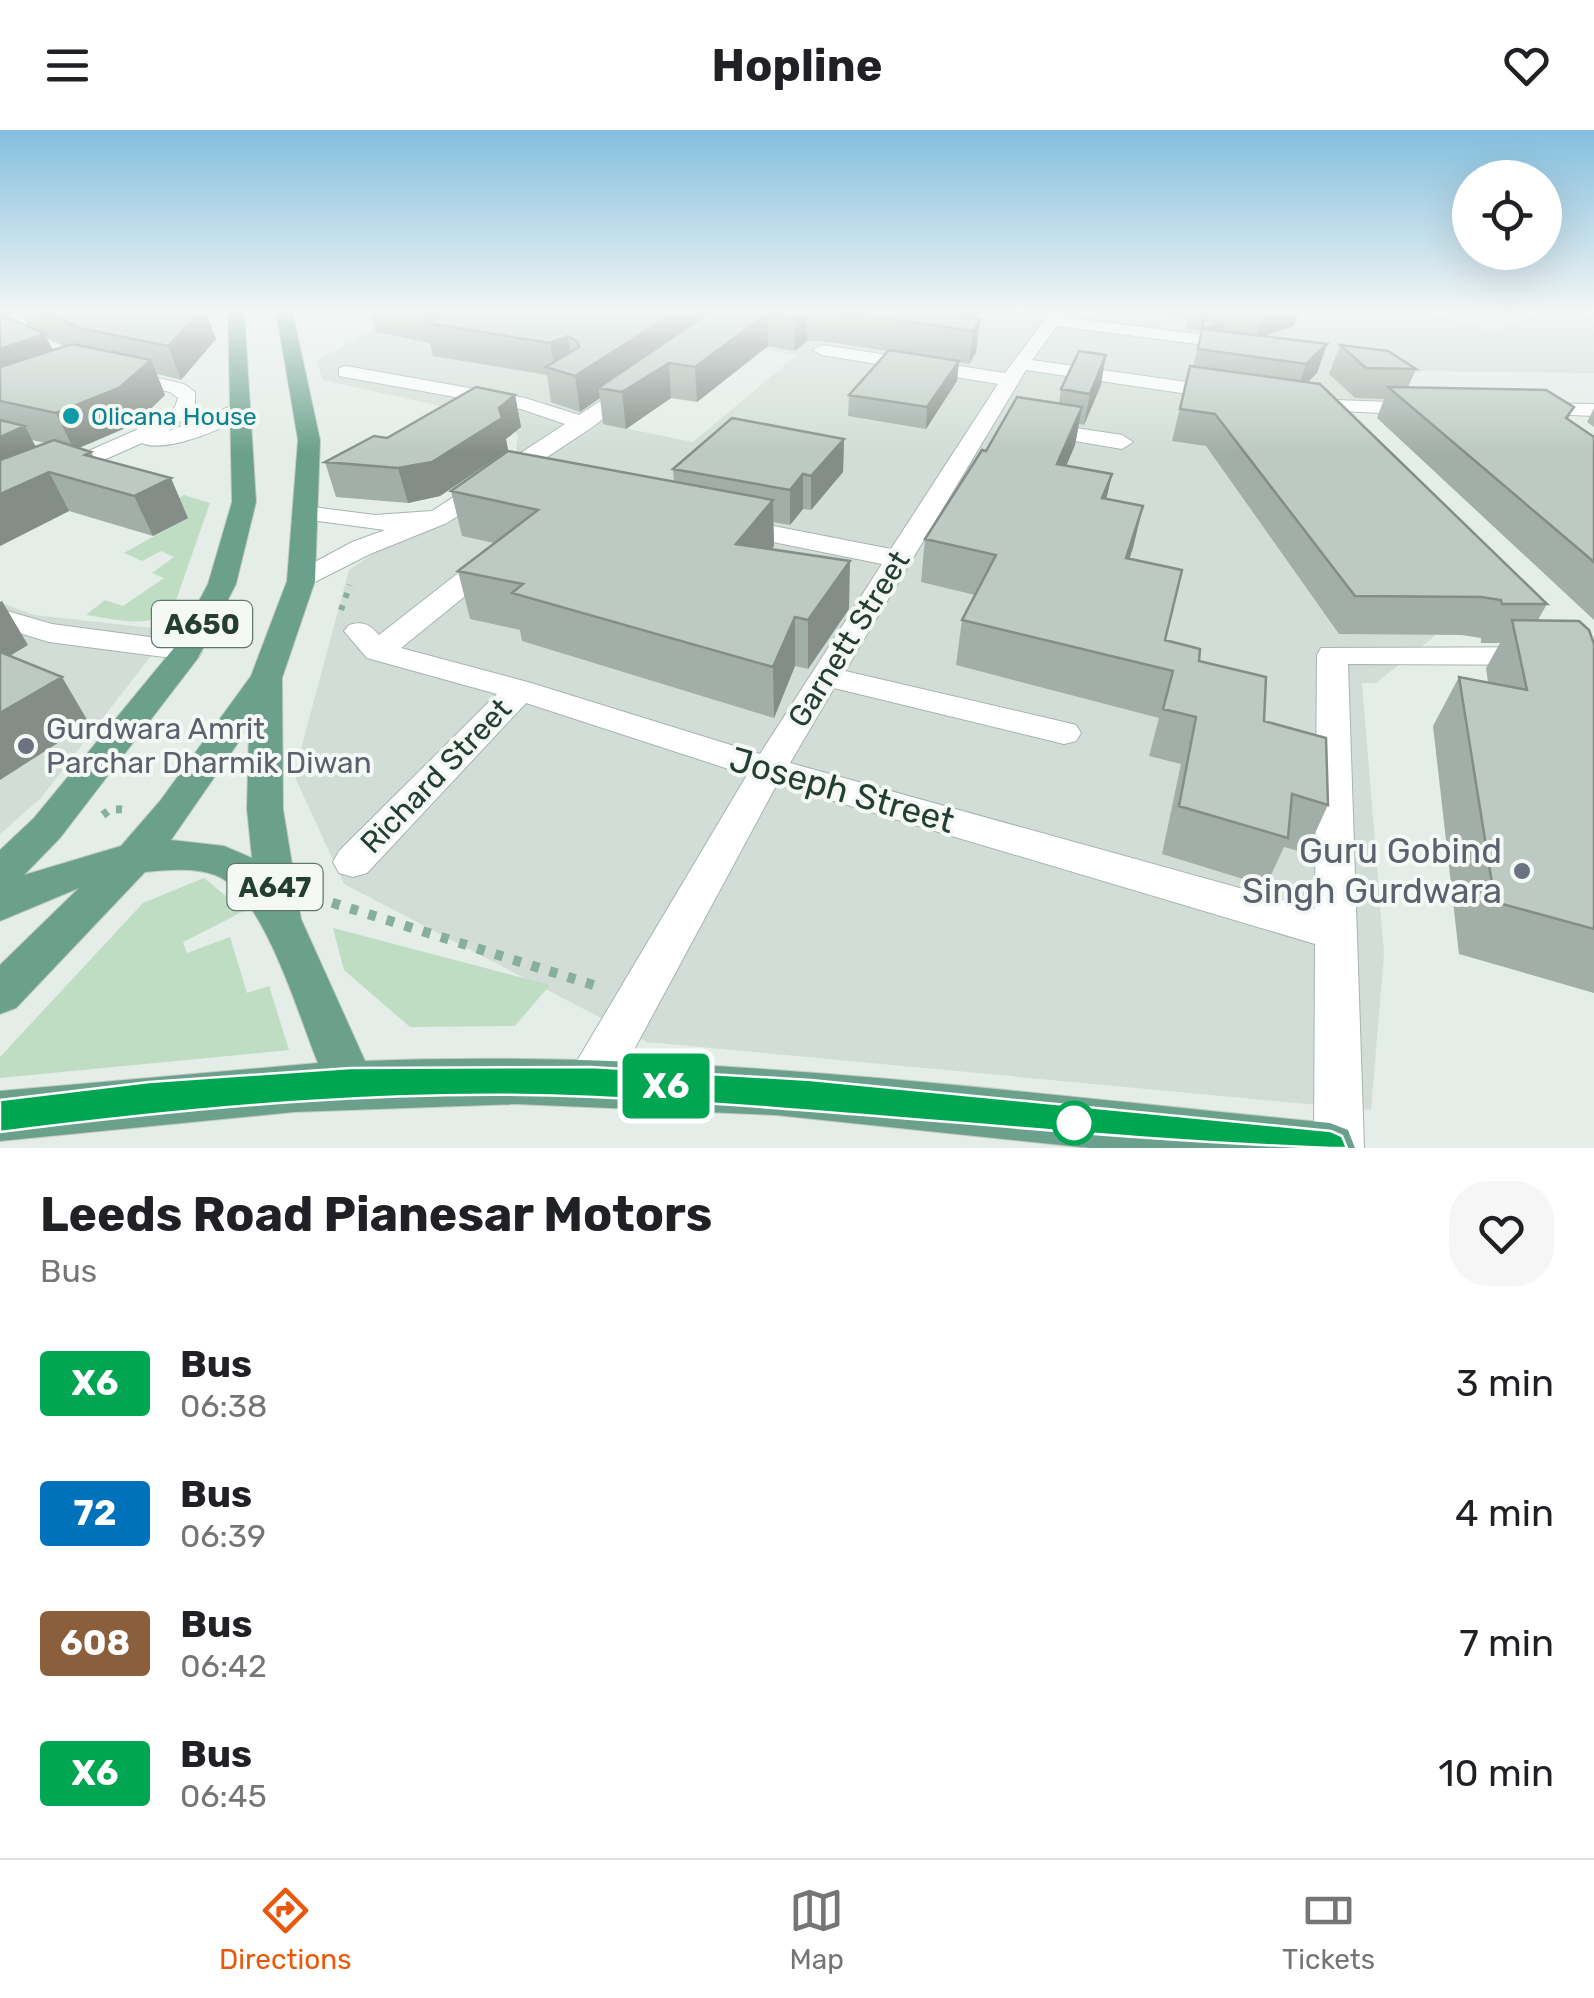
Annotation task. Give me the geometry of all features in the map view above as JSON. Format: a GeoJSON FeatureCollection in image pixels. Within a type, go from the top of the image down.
{"type":"FeatureCollection","features":[{"type":"Feature","properties":{"kind":"main road","name":"A650"},"geometry":{"type":"LineString","coordinates":[[0,874],[48,828],[188,651],[222,584],[244,502],[238,358]]}},
{"type":"Feature","properties":{"kind":"main road","name":"A650"},"geometry":{"type":"LineString","coordinates":[[0,994],[134,858],[266,678],[302,581],[309,440],[293,358]]}},
{"type":"Feature","properties":{"kind":"main road","name":"A647"},"geometry":{"type":"LineString","coordinates":[[266,678],[265,809],[280,919],[350,1083]]}},
{"type":"Feature","properties":{"kind":"main road"},"geometry":{"type":"LineString","coordinates":[[0,904],[50,879],[134,858],[196,855],[227,862],[254,878],[270,897],[280,919]]}},
{"type":"Feature","properties":{"kind":"main road"},"geometry":{"type":"LineString","coordinates":[[0,1116],[149,1098],[350,1083],[591,1082],[811,1096],[1330,1148]]}},
{"type":"Feature","properties":{"kind":"street"},"geometry":{"type":"LineString","coordinates":[[888,358],[1252,397]]}},
{"type":"Feature","properties":{"kind":"street","name":"Garnett Street"},"geometry":{"type":"LineString","coordinates":[[591,1082],[768,769],[1026,358]]}},
{"type":"Feature","properties":{"kind":"street"},"geometry":{"type":"LineString","coordinates":[[0,499],[168,423],[185,409],[188,396],[177,388],[105,372]]}},
{"type":"Feature","properties":{"kind":"street"},"geometry":{"type":"LineString","coordinates":[[346,372],[526,404],[584,424]]}},
{"type":"Feature","properties":{"kind":"street"},"geometry":{"type":"LineString","coordinates":[[302,581],[361,548],[438,518],[648,378]]}},
{"type":"Feature","properties":{"kind":"street"},"geometry":{"type":"LineString","coordinates":[[526,404],[556,388]]}},
{"type":"Feature","properties":{"kind":"street"},"geometry":{"type":"LineString","coordinates":[[1290,403],[1329,408],[1440,409]]}},
{"type":"Feature","properties":{"kind":"street"},"geometry":{"type":"LineString","coordinates":[[1329,408],[1358,436]]}},
{"type":"Feature","properties":{"kind":"street"},"geometry":{"type":"LineString","coordinates":[[118,446],[187,434],[241,409]]}},
{"type":"Feature","properties":{"kind":"street"},"geometry":{"type":"LineString","coordinates":[[1564,430],[1524,409],[1594,410]]}},
{"type":"Feature","properties":{"kind":"street"},"geometry":{"type":"LineString","coordinates":[[986,420],[1122,442]]}},
{"type":"Feature","properties":{"kind":"street"},"geometry":{"type":"LineString","coordinates":[[50,454],[120,474]]}},
{"type":"Feature","properties":{"kind":"street"},"geometry":{"type":"LineString","coordinates":[[500,479],[537,487]]}},
{"type":"Feature","properties":{"kind":"street"},"geometry":{"type":"LineString","coordinates":[[305,513],[375,522],[438,518]]}},
{"type":"Feature","properties":{"kind":"street"},"geometry":{"type":"LineString","coordinates":[[705,521],[899,559]]}},
{"type":"Feature","properties":{"kind":"street","name":"Joseph Street"},"geometry":{"type":"LineString","coordinates":[[481,569],[368,641],[768,769],[1333,932]]}},
{"type":"Feature","properties":{"kind":"street"},"geometry":{"type":"LineString","coordinates":[[0,618],[48,633],[188,651]]}},
{"type":"Feature","properties":{"kind":"street"},"geometry":{"type":"LineString","coordinates":[[1558,629],[1592,663]]}},
{"type":"Feature","properties":{"kind":"street"},"geometry":{"type":"LineString","coordinates":[[1339,1148],[1332,655],[1592,663]]}},
{"type":"Feature","properties":{"kind":"street"},"geometry":{"type":"LineString","coordinates":[[825,676],[1064,733]]}},
{"type":"Feature","properties":{"kind":"street","name":"Richard Street"},"geometry":{"type":"LineString","coordinates":[[352,862],[520,690]]}},
{"type":"Feature","properties":{"kind":"path"},"geometry":{"type":"LineString","coordinates":[[313,896],[639,999]]}},
{"type":"Feature","properties":{"kind":"shaded area"},"geometry":{"type":"Polygon","coordinates":[[[322,358],[703,358],[609,425],[693,442],[794,358],[1594,358],[1594,373],[1422,371],[1388,382],[1407,398],[1267,409],[1258,423],[1435,636],[1376,683],[1362,683],[1384,954],[1371,1110],[647,1042],[344,884],[294,775],[349,570],[515,459],[518,437],[509,421],[323,380],[316,361],[322,358]]]}},
{"type":"Feature","properties":{"kind":"shaded area"},"geometry":{"type":"Polygon","coordinates":[[[0,602],[34,615],[171,630],[41,798],[0,834],[0,602]]]}},
{"type":"Feature","properties":{"kind":"green space"},"geometry":{"type":"Polygon","coordinates":[[[184,495],[210,503],[174,606],[155,619],[144,621],[86,615],[105,600],[123,606],[164,578],[152,573],[174,557],[161,551],[142,561],[124,553],[187,518],[160,510],[184,495]]]}},
{"type":"Feature","properties":{"kind":"green space"},"geometry":{"type":"Polygon","coordinates":[[[204,878],[244,911],[183,942],[187,953],[230,937],[247,993],[269,986],[289,1050],[0,1078],[0,1057],[143,903],[204,878]]]}},
{"type":"Feature","properties":{"kind":"green space"},"geometry":{"type":"Polygon","coordinates":[[[333,928],[550,985],[515,1026],[410,1027],[344,970],[333,928]]]}},
{"type":"Feature","properties":{"kind":"building"},"geometry":{"type":"Polygon","coordinates":[[[30,358],[151,360],[119,388],[56,413],[0,401],[0,367],[30,358]]]}},
{"type":"Feature","properties":{"kind":"building"},"geometry":{"type":"Polygon","coordinates":[[[562,358],[604,358],[575,376],[546,367],[562,358]]]}},
{"type":"Feature","properties":{"kind":"building"},"geometry":{"type":"Polygon","coordinates":[[[643,358],[708,358],[695,367],[669,363],[622,392],[598,388],[643,358]]]}},
{"type":"Feature","properties":{"kind":"building"},"geometry":{"type":"Polygon","coordinates":[[[882,358],[959,361],[927,407],[849,395],[882,358]]]}},
{"type":"Feature","properties":{"kind":"building"},"geometry":{"type":"Polygon","coordinates":[[[1076,358],[1105,358],[1090,394],[1061,389],[1076,358]]]}},
{"type":"Feature","properties":{"kind":"building"},"geometry":{"type":"Polygon","coordinates":[[[1259,358],[1313,358],[1306,364],[1259,358]]]}},
{"type":"Feature","properties":{"kind":"building"},"geometry":{"type":"Polygon","coordinates":[[[1354,358],[1398,358],[1416,369],[1366,368],[1354,358]]]}},
{"type":"Feature","properties":{"kind":"building"},"geometry":{"type":"Polygon","coordinates":[[[1190,366],[1320,384],[1547,604],[1502,604],[1501,600],[1481,597],[1355,596],[1215,414],[1180,409],[1190,366]]]}},
{"type":"Feature","properties":{"kind":"building"},"geometry":{"type":"Polygon","coordinates":[[[476,387],[515,395],[499,408],[502,418],[432,462],[398,468],[325,462],[374,436],[387,438],[476,387]]]}},
{"type":"Feature","properties":{"kind":"building"},"geometry":{"type":"Polygon","coordinates":[[[1388,387],[1546,390],[1574,407],[1566,418],[1594,437],[1594,562],[1388,387]]]}},
{"type":"Feature","properties":{"kind":"building"},"geometry":{"type":"Polygon","coordinates":[[[1017,397],[1082,407],[1057,464],[1112,474],[1102,498],[1143,506],[1126,558],[1182,570],[1165,640],[1200,649],[1199,661],[1266,677],[1264,721],[1326,738],[1328,805],[1292,794],[1288,838],[1179,806],[1196,717],[1163,709],[1173,671],[962,620],[996,555],[925,539],[982,450],[986,451],[1017,397]]]}},
{"type":"Feature","properties":{"kind":"building"},"geometry":{"type":"Polygon","coordinates":[[[732,418],[844,439],[811,476],[803,474],[790,490],[673,469],[732,418]]]}},
{"type":"Feature","properties":{"kind":"building"},"geometry":{"type":"Polygon","coordinates":[[[0,420],[25,426],[0,437],[0,420]]]}},
{"type":"Feature","properties":{"kind":"building"},"geometry":{"type":"Polygon","coordinates":[[[54,440],[91,452],[85,455],[171,478],[134,496],[49,472],[0,494],[0,460],[54,440]]]}},
{"type":"Feature","properties":{"kind":"building"},"geometry":{"type":"Polygon","coordinates":[[[508,451],[773,500],[736,544],[850,561],[808,620],[795,617],[773,667],[512,593],[523,584],[458,571],[538,510],[451,491],[508,451]]]}},
{"type":"Feature","properties":{"kind":"building"},"geometry":{"type":"Polygon","coordinates":[[[1512,620],[1579,621],[1589,630],[1594,644],[1594,929],[1495,902],[1459,677],[1527,690],[1512,620]]]}},
{"type":"Feature","properties":{"kind":"building"},"geometry":{"type":"Polygon","coordinates":[[[0,652],[62,677],[0,713],[0,652]]]}},
{"type":"Feature","properties":{"kind":"bus line","name":"X6"},"geometry":{"type":"LineString","coordinates":[[0,1116],[149,1098],[350,1083],[591,1082],[811,1096],[1331,1148]]}},
{"type":"Feature","properties":{"kind":"place","name":"Olicana House"},"geometry":{"type":"Point","coordinates":[71,416]}},
{"type":"Feature","properties":{"kind":"place","name":"Gurdwara Amrit Parchar Dharmik Diwan"},"geometry":{"type":"Point","coordinates":[26,746]}},
{"type":"Feature","properties":{"kind":"place","name":"Guru Gobind Singh Gurdwara"},"geometry":{"type":"Point","coordinates":[1522,871]}}]}
